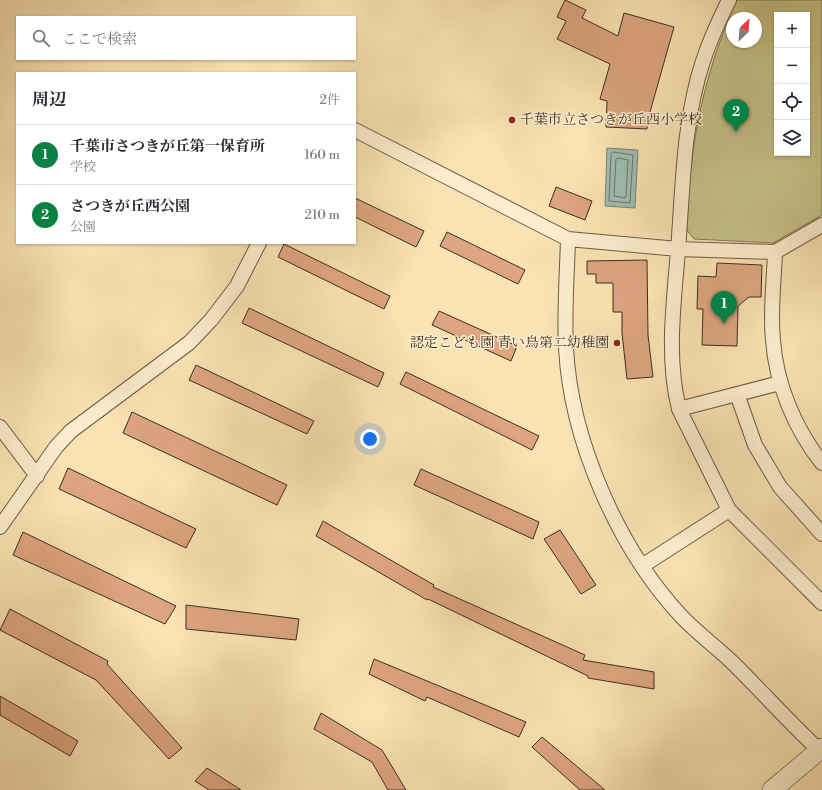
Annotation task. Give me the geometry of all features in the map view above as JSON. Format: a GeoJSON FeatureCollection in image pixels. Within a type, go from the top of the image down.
{"type":"FeatureCollection","features":[{"type":"Feature","properties":{"kind":"street"},"geometry":{"type":"LineString","coordinates":[[729,0],[703,61],[692,102],[686,142],[671,328],[676,395],[680,409],[729,510],[822,602]]}},
{"type":"Feature","properties":{"kind":"street"},"geometry":{"type":"LineString","coordinates":[[356,131],[568,239],[678,249],[775,252],[822,225]]}},
{"type":"Feature","properties":{"kind":"street"},"geometry":{"type":"LineString","coordinates":[[568,239],[566,349],[578,421],[606,500],[642,566],[682,616],[734,664],[821,751],[772,790]]}},
{"type":"Feature","properties":{"kind":"street"},"geometry":{"type":"LineString","coordinates":[[0,527],[56,448],[72,431],[189,342],[211,320],[237,286],[258,244]]}},
{"type":"Feature","properties":{"kind":"street"},"geometry":{"type":"LineString","coordinates":[[775,252],[773,340],[780,383],[811,450],[822,463]]}},
{"type":"Feature","properties":{"kind":"street"},"geometry":{"type":"LineString","coordinates":[[680,409],[780,383]]}},
{"type":"Feature","properties":{"kind":"street"},"geometry":{"type":"LineString","coordinates":[[737,394],[755,445],[780,487],[822,534]]}},
{"type":"Feature","properties":{"kind":"street"},"geometry":{"type":"LineString","coordinates":[[0,427],[37,476]]}},
{"type":"Feature","properties":{"kind":"street"},"geometry":{"type":"LineString","coordinates":[[642,566],[729,510]]}},
{"type":"Feature","properties":{"kind":"shaded area"},"geometry":{"type":"Polygon","coordinates":[[[737,0],[822,0],[822,215],[773,243],[694,239],[688,232],[686,226],[691,165],[699,117],[704,93],[718,46],[726,26],[726,48],[762,48],[762,12],[732,12],[737,0]]]}},
{"type":"Feature","properties":{"kind":"water"},"geometry":{"type":"Polygon","coordinates":[[[607,148],[638,150],[635,208],[605,206],[607,148]]]}},
{"type":"Feature","properties":{"kind":"building"},"geometry":{"type":"Polygon","coordinates":[[[565,0],[586,10],[582,18],[618,36],[624,13],[674,27],[648,119],[647,129],[606,127],[607,101],[600,99],[610,64],[557,39],[566,21],[557,17],[565,0]]]}},
{"type":"Feature","properties":{"kind":"building"},"geometry":{"type":"Polygon","coordinates":[[[556,187],[592,201],[585,220],[549,206],[556,187]]]}},
{"type":"Feature","properties":{"kind":"building"},"geometry":{"type":"Polygon","coordinates":[[[356,198],[424,231],[416,247],[356,217],[356,198]]]}},
{"type":"Feature","properties":{"kind":"building"},"geometry":{"type":"Polygon","coordinates":[[[447,232],[525,270],[518,284],[440,246],[447,232]]]}},
{"type":"Feature","properties":{"kind":"building"},"geometry":{"type":"Polygon","coordinates":[[[284,244],[390,296],[384,309],[278,257],[284,244]]]}},
{"type":"Feature","properties":{"kind":"building"},"geometry":{"type":"Polygon","coordinates":[[[647,260],[648,335],[653,377],[627,379],[622,333],[622,312],[613,312],[613,283],[596,283],[596,274],[587,274],[587,261],[647,260]]]}},
{"type":"Feature","properties":{"kind":"building"},"geometry":{"type":"Polygon","coordinates":[[[717,263],[762,265],[761,297],[749,297],[738,306],[737,346],[702,345],[703,309],[697,309],[698,276],[716,277],[717,263]]]}},
{"type":"Feature","properties":{"kind":"building"},"geometry":{"type":"Polygon","coordinates":[[[249,308],[384,373],[378,387],[242,323],[249,308]]]}},
{"type":"Feature","properties":{"kind":"building"},"geometry":{"type":"Polygon","coordinates":[[[439,311],[517,346],[511,361],[432,325],[439,311]]]}},
{"type":"Feature","properties":{"kind":"building"},"geometry":{"type":"Polygon","coordinates":[[[196,365],[314,421],[307,434],[189,380],[196,365]]]}},
{"type":"Feature","properties":{"kind":"building"},"geometry":{"type":"Polygon","coordinates":[[[406,372],[539,436],[532,450],[400,384],[406,372]]]}},
{"type":"Feature","properties":{"kind":"building"},"geometry":{"type":"Polygon","coordinates":[[[132,412],[287,485],[277,505],[123,433],[132,412]]]}},
{"type":"Feature","properties":{"kind":"building"},"geometry":{"type":"Polygon","coordinates":[[[68,468],[196,529],[186,548],[59,489],[68,468]]]}},
{"type":"Feature","properties":{"kind":"building"},"geometry":{"type":"Polygon","coordinates":[[[421,469],[539,522],[533,539],[414,485],[421,469]]]}},
{"type":"Feature","properties":{"kind":"building"},"geometry":{"type":"Polygon","coordinates":[[[323,521],[434,585],[433,587],[585,655],[583,660],[654,672],[654,689],[588,678],[588,676],[428,599],[427,600],[316,536],[323,521]]]}},
{"type":"Feature","properties":{"kind":"building"},"geometry":{"type":"Polygon","coordinates":[[[560,530],[596,585],[581,594],[544,539],[560,530]]]}},
{"type":"Feature","properties":{"kind":"building"},"geometry":{"type":"Polygon","coordinates":[[[23,532],[176,606],[165,624],[13,555],[23,532]]]}},
{"type":"Feature","properties":{"kind":"building"},"geometry":{"type":"Polygon","coordinates":[[[186,605],[299,619],[296,640],[186,629],[186,605]]]}},
{"type":"Feature","properties":{"kind":"building"},"geometry":{"type":"Polygon","coordinates":[[[10,609],[108,661],[107,664],[182,748],[169,759],[96,680],[0,630],[10,609]]]}},
{"type":"Feature","properties":{"kind":"building"},"geometry":{"type":"Polygon","coordinates":[[[374,659],[526,722],[519,737],[427,697],[425,701],[369,674],[374,659]]]}},
{"type":"Feature","properties":{"kind":"building"},"geometry":{"type":"Polygon","coordinates":[[[0,696],[78,741],[70,756],[0,715],[0,696]]]}},
{"type":"Feature","properties":{"kind":"building"},"geometry":{"type":"Polygon","coordinates":[[[321,713],[382,750],[406,790],[388,790],[372,762],[314,729],[321,713]]]}},
{"type":"Feature","properties":{"kind":"building"},"geometry":{"type":"Polygon","coordinates":[[[542,737],[605,790],[580,790],[532,747],[542,737]]]}},
{"type":"Feature","properties":{"kind":"building"},"geometry":{"type":"Polygon","coordinates":[[[207,768],[241,790],[209,790],[195,781],[207,768]]]}},
{"type":"Feature","properties":{"kind":"place","name":"千葉市立さつきが丘西小学校"},"geometry":{"type":"Point","coordinates":[512,120]}},
{"type":"Feature","properties":{"kind":"place","name":"さつきが丘西公園"},"geometry":{"type":"Point","coordinates":[736,132]}},
{"type":"Feature","properties":{"kind":"place","name":"千葉市さつきが丘第一保育所"},"geometry":{"type":"Point","coordinates":[724,324]}},
{"type":"Feature","properties":{"kind":"place","name":"認定こども園 青い鳥第二幼稚園"},"geometry":{"type":"Point","coordinates":[617,343]}}]}
